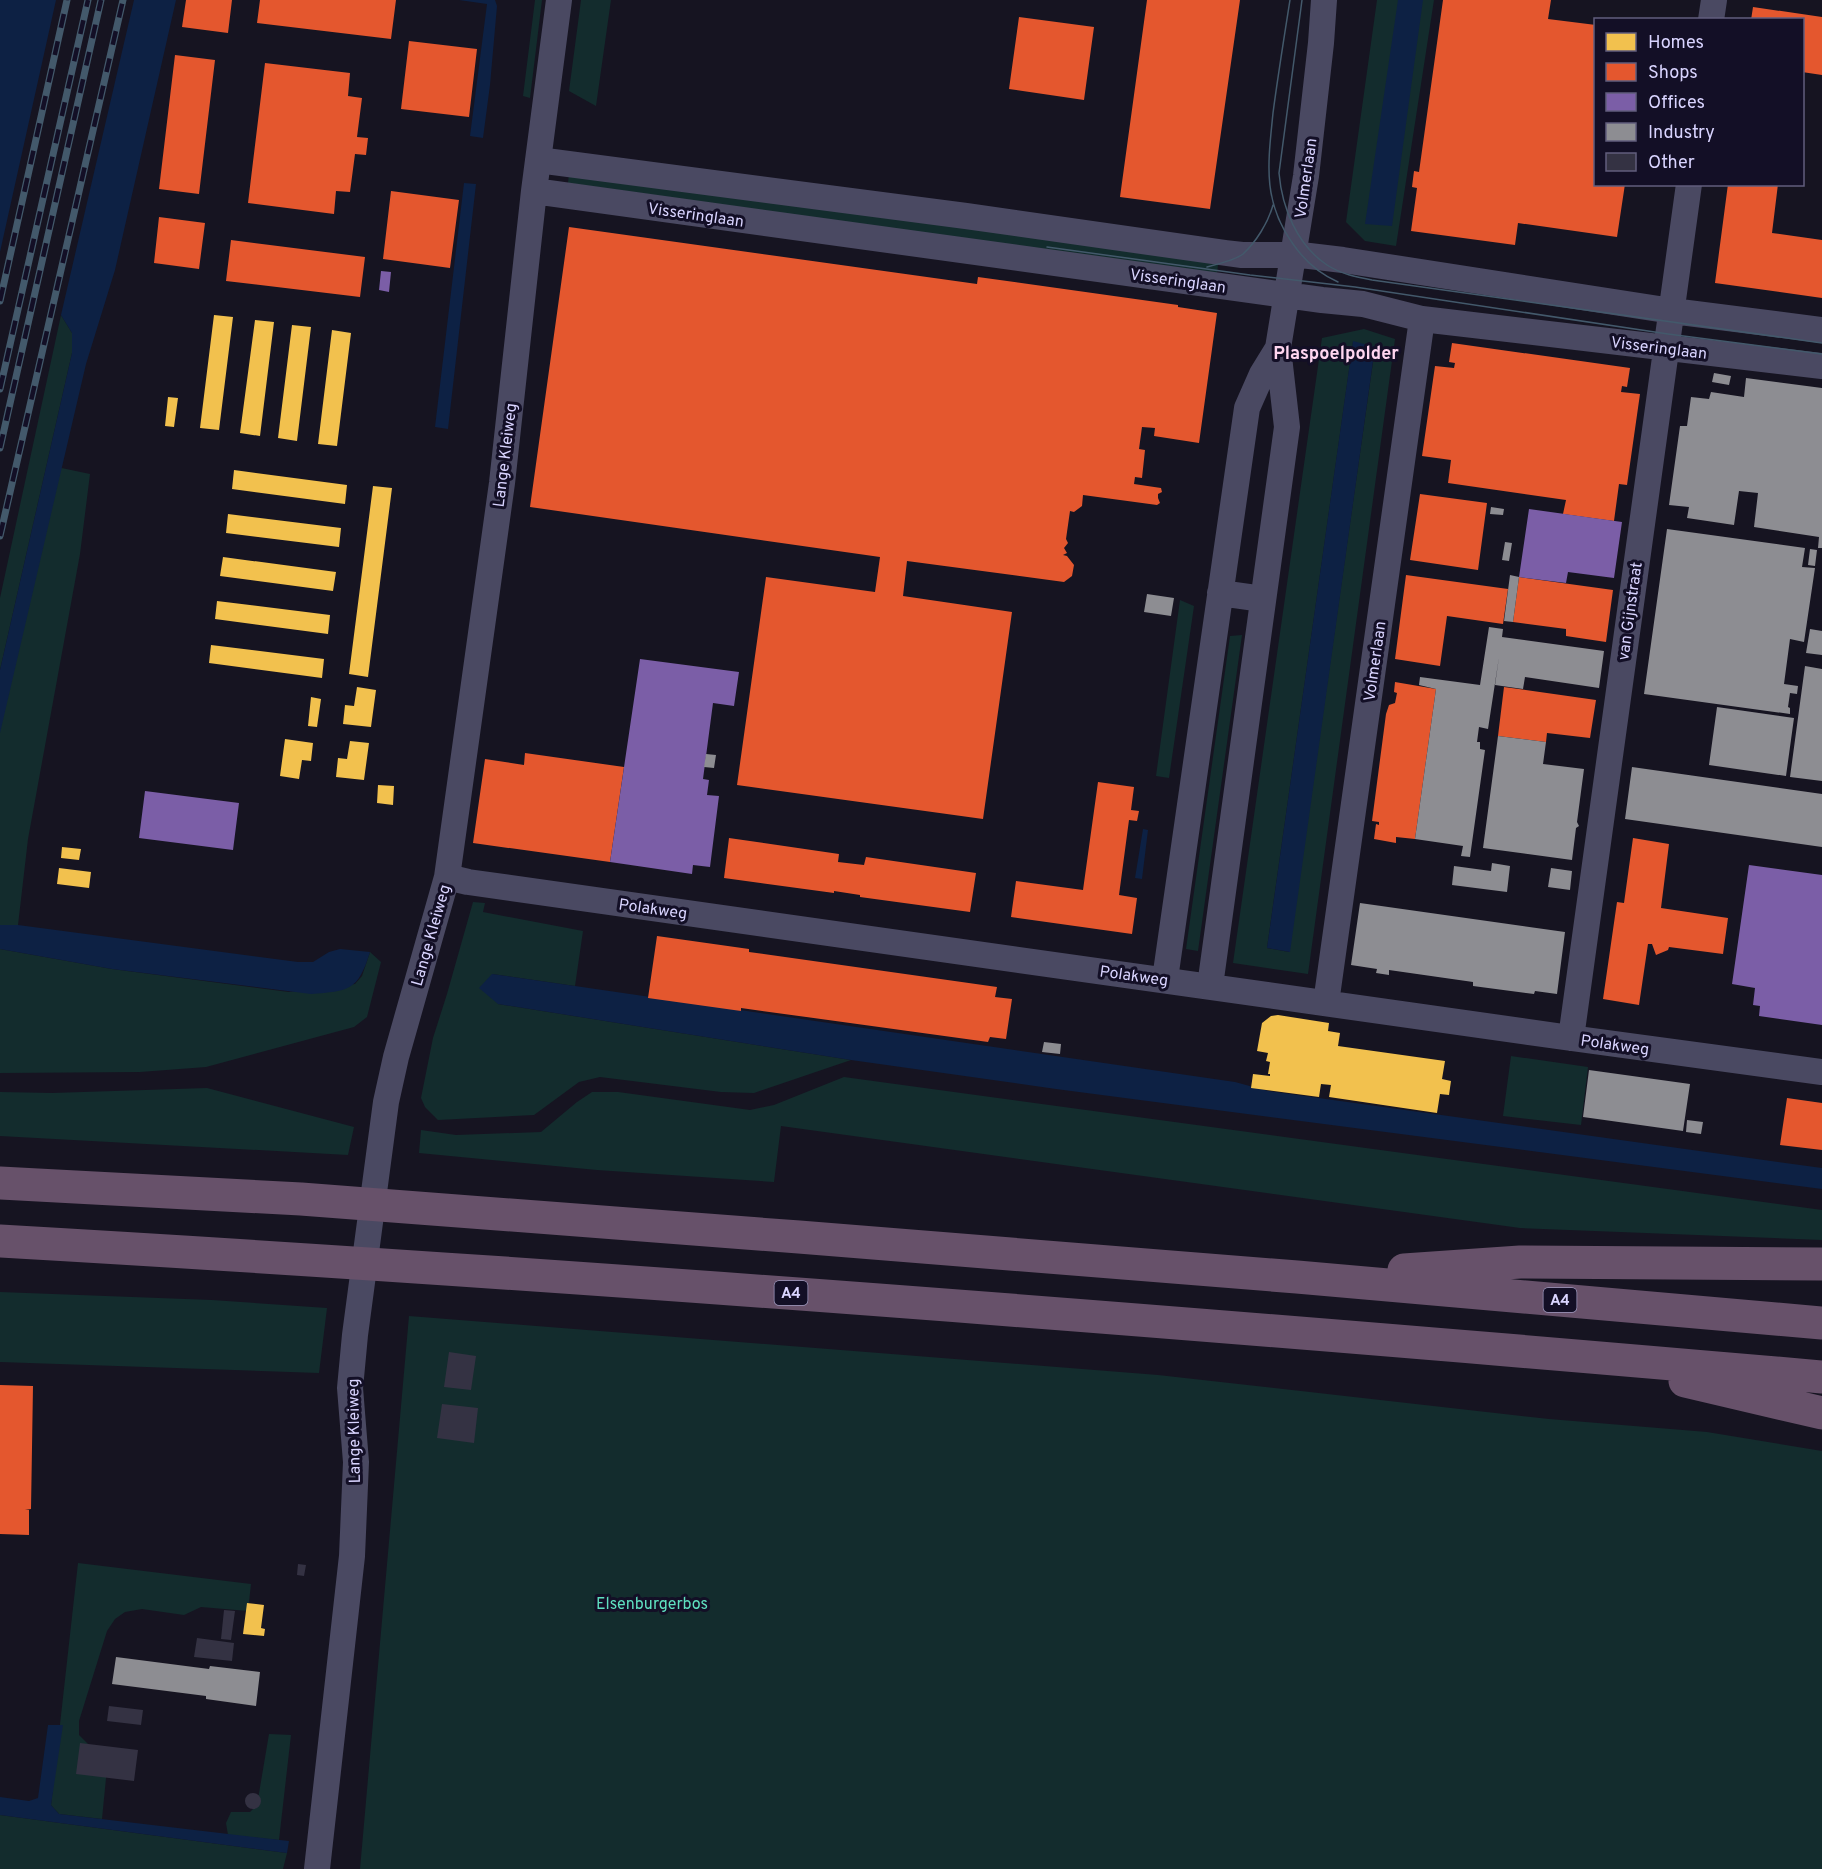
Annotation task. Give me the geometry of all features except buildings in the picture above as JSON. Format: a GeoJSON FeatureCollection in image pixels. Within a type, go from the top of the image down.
{"type":"FeatureCollection","features":[{"type":"Feature","properties":{"kind":"highway","name":"A4"},"geometry":{"type":"LineString","coordinates":[[0,1184],[301,1199],[1297,1277],[1822,1323]]}},
{"type":"Feature","properties":{"kind":"highway","name":"A4"},"geometry":{"type":"LineString","coordinates":[[0,1241],[305,1258],[591,1278],[1822,1377]]}},
{"type":"Feature","properties":{"kind":"highway","name":"A4"},"geometry":{"type":"LineString","coordinates":[[1297,1277],[1520,1262],[1822,1264]]}},
{"type":"Feature","properties":{"kind":"highway","name":"A4"},"geometry":{"type":"LineString","coordinates":[[1581,1357],[1822,1413]]}},
{"type":"Feature","properties":{"kind":"street","name":"Lange Kleiweg"},"geometry":{"type":"LineString","coordinates":[[317,1869],[352,1556],[356,1462],[350,1388],[355,1335],[386,1102],[396,1057],[447,877],[502,483],[534,191],[559,0]]}},
{"type":"Feature","properties":{"kind":"street","name":"Volmerlaan"},"geometry":{"type":"LineString","coordinates":[[1210,986],[1287,427],[1278,348],[1305,176],[1324,0]]}},
{"type":"Feature","properties":{"kind":"street","name":"Volmerlaan"},"geometry":{"type":"LineString","coordinates":[[1321,43],[1335,0]]}},
{"type":"Feature","properties":{"kind":"street"},"geometry":{"type":"LineString","coordinates":[[1711,18],[1714,0]]}},
{"type":"Feature","properties":{"kind":"street","name":"Visseringlaan"},"geometry":{"type":"LineString","coordinates":[[538,160],[1234,254],[1293,255],[1372,264],[1672,310],[1822,330]]}},
{"type":"Feature","properties":{"kind":"street","name":"van Gijnstraat"},"geometry":{"type":"LineString","coordinates":[[1571,1038],[1689,186]]}},
{"type":"Feature","properties":{"kind":"street","name":"Visseringlaan"},"geometry":{"type":"LineString","coordinates":[[534,191],[1363,304],[1422,319],[1822,366]]}},
{"type":"Feature","properties":{"kind":"street","name":"Volmerlaan"},"geometry":{"type":"LineString","coordinates":[[1326,1003],[1422,319]]}},
{"type":"Feature","properties":{"kind":"street","name":"Volmerlaan"},"geometry":{"type":"LineString","coordinates":[[1165,979],[1247,408],[1262,374],[1278,348]]}},
{"type":"Feature","properties":{"kind":"street"},"geometry":{"type":"LineString","coordinates":[[1220,593],[1263,599]]}},
{"type":"Feature","properties":{"kind":"street","name":"Polakweg"},"geometry":{"type":"LineString","coordinates":[[447,877],[468,882],[1822,1072]]}},
{"type":"Feature","properties":{"kind":"green space"},"geometry":{"type":"Polygon","coordinates":[[[535,0],[542,0],[530,98],[523,96],[535,0]]]}},
{"type":"Feature","properties":{"kind":"green space"},"geometry":{"type":"Polygon","coordinates":[[[581,0],[611,0],[596,106],[569,91],[581,0]]]}},
{"type":"Feature","properties":{"kind":"green space"},"geometry":{"type":"Polygon","coordinates":[[[1377,0],[1434,0],[1396,246],[1365,241],[1346,222],[1377,0]]]}},
{"type":"Feature","properties":{"kind":"green space"},"geometry":{"type":"Polygon","coordinates":[[[570,164],[1219,256],[1217,274],[568,183],[570,164]]]}},
{"type":"Feature","properties":{"kind":"green space"},"geometry":{"type":"Polygon","coordinates":[[[61,315],[72,333],[72,353],[0,670],[0,598],[61,315]]]}},
{"type":"Feature","properties":{"kind":"green space"},"geometry":{"type":"Polygon","coordinates":[[[1364,329],[1395,339],[1308,974],[1233,963],[1322,338],[1364,329]],[[1353,342],[1267,948],[1289,952],[1375,348],[1353,342]]]}},
{"type":"Feature","properties":{"kind":"green space"},"geometry":{"type":"Polygon","coordinates":[[[52,466],[90,474],[80,554],[28,839],[18,925],[0,925],[0,701],[52,466]]]}},
{"type":"Feature","properties":{"kind":"green space"},"geometry":{"type":"Polygon","coordinates":[[[1180,600],[1194,606],[1169,778],[1156,776],[1180,600]]]}},
{"type":"Feature","properties":{"kind":"green space"},"geometry":{"type":"Polygon","coordinates":[[[1242,635],[1198,951],[1186,949],[1230,636],[1242,635]]]}},
{"type":"Feature","properties":{"kind":"green space"},"geometry":{"type":"Polygon","coordinates":[[[473,902],[485,903],[483,912],[583,931],[575,986],[492,974],[498,1004],[851,1060],[754,1093],[721,1092],[600,1077],[579,1082],[534,1115],[438,1120],[425,1107],[421,1098],[433,1038],[473,902]]]}},
{"type":"Feature","properties":{"kind":"green space"},"geometry":{"type":"Polygon","coordinates":[[[0,949],[112,969],[289,992],[355,984],[362,976],[370,952],[381,962],[367,1017],[354,1027],[206,1067],[140,1072],[0,1073],[0,949]]]}},
{"type":"Feature","properties":{"kind":"green space"},"geometry":{"type":"Polygon","coordinates":[[[1511,1056],[1588,1067],[1581,1125],[1503,1116],[1511,1056]]]}},
{"type":"Feature","properties":{"kind":"green space"},"geometry":{"type":"Polygon","coordinates":[[[844,1077],[1822,1210],[1822,1240],[1520,1228],[781,1126],[774,1182],[597,1170],[419,1153],[421,1130],[456,1135],[541,1132],[592,1092],[618,1092],[750,1110],[774,1105],[844,1077]]]}},
{"type":"Feature","properties":{"kind":"green space"},"geometry":{"type":"Polygon","coordinates":[[[207,1088],[354,1127],[348,1155],[0,1136],[0,1092],[52,1093],[207,1088]]]}},
{"type":"Feature","properties":{"kind":"green space"},"geometry":{"type":"Polygon","coordinates":[[[0,1292],[212,1300],[327,1308],[319,1373],[0,1362],[0,1292]]]}},
{"type":"Feature","properties":{"kind":"green space","name":"Elsenburgerbos"},"geometry":{"type":"Polygon","coordinates":[[[409,1316],[1158,1375],[1549,1419],[1707,1432],[1822,1451],[1822,1869],[360,1869],[409,1316]]]}},
{"type":"Feature","properties":{"kind":"green space"},"geometry":{"type":"Polygon","coordinates":[[[78,1563],[251,1584],[248,1611],[201,1607],[184,1615],[142,1609],[125,1612],[115,1619],[107,1631],[79,1721],[79,1735],[101,1757],[107,1768],[102,1819],[59,1814],[51,1805],[78,1563]]]}},
{"type":"Feature","properties":{"kind":"green space"},"geometry":{"type":"Polygon","coordinates":[[[269,1734],[291,1735],[279,1840],[228,1835],[226,1823],[231,1812],[250,1812],[257,1805],[269,1734]]]}},
{"type":"Feature","properties":{"kind":"green space"},"geometry":{"type":"Polygon","coordinates":[[[0,1815],[287,1853],[283,1869],[0,1869],[0,1815]]]}},
{"type":"Feature","properties":{"kind":"water"},"geometry":{"type":"Polygon","coordinates":[[[0,0],[56,0],[0,252],[0,0]]]}},
{"type":"Feature","properties":{"kind":"water"},"geometry":{"type":"Polygon","coordinates":[[[134,0],[176,0],[115,270],[86,364],[0,733],[0,670],[72,353],[72,333],[61,315],[134,0]]]}},
{"type":"Feature","properties":{"kind":"water"},"geometry":{"type":"Polygon","coordinates":[[[459,0],[495,0],[497,6],[483,138],[470,136],[487,4],[459,0]]]}},
{"type":"Feature","properties":{"kind":"water"},"geometry":{"type":"Polygon","coordinates":[[[1398,0],[1423,0],[1392,226],[1365,224],[1398,0]]]}},
{"type":"Feature","properties":{"kind":"water"},"geometry":{"type":"Polygon","coordinates":[[[464,183],[476,184],[448,429],[435,427],[464,183]]]}},
{"type":"Feature","properties":{"kind":"water"},"geometry":{"type":"Polygon","coordinates":[[[1353,341],[1375,347],[1290,952],[1267,948],[1353,341]]]}},
{"type":"Feature","properties":{"kind":"water"},"geometry":{"type":"Polygon","coordinates":[[[1143,829],[1148,830],[1142,879],[1135,878],[1143,829]]]}},
{"type":"Feature","properties":{"kind":"water"},"geometry":{"type":"Polygon","coordinates":[[[0,925],[18,925],[298,962],[313,962],[329,952],[340,949],[370,952],[366,965],[356,982],[343,990],[311,994],[112,969],[0,949],[0,925]]]}},
{"type":"Feature","properties":{"kind":"water"},"geometry":{"type":"Polygon","coordinates":[[[492,974],[1235,1082],[1268,1091],[1822,1168],[1822,1189],[1056,1089],[851,1060],[498,1004],[479,988],[492,974]]]}},
{"type":"Feature","properties":{"kind":"water"},"geometry":{"type":"Polygon","coordinates":[[[48,1725],[63,1725],[51,1805],[59,1814],[289,1841],[287,1853],[0,1815],[0,1797],[29,1801],[38,1798],[48,1725]]]}},
{"type":"Feature","properties":{"kind":"tram line"},"geometry":{"type":"LineString","coordinates":[[1290,0],[1271,131],[1269,165],[1272,197],[1283,228],[1297,250],[1319,271],[1338,282]]}},
{"type":"Feature","properties":{"kind":"tram line"},"geometry":{"type":"LineString","coordinates":[[1302,0],[1279,173],[1284,199],[1293,225],[1307,247],[1327,265],[1343,273],[1372,280],[1822,343]]}},
{"type":"Feature","properties":{"kind":"tram line"},"geometry":{"type":"LineString","coordinates":[[1207,267],[1243,254],[1261,232],[1273,205]]}},
{"type":"Feature","properties":{"kind":"tram line"},"geometry":{"type":"LineString","coordinates":[[1047,247],[1355,287],[1668,334],[1822,354]]}},
{"type":"Feature","properties":{"kind":"railway"},"geometry":{"type":"LineString","coordinates":[[0,301],[67,0]]}},
{"type":"Feature","properties":{"kind":"railway"},"geometry":{"type":"LineString","coordinates":[[0,389],[88,0]]}},
{"type":"Feature","properties":{"kind":"railway"},"geometry":{"type":"LineString","coordinates":[[0,448],[101,0]]}},
{"type":"Feature","properties":{"kind":"railway"},"geometry":{"type":"LineString","coordinates":[[0,536],[123,0]]}},
{"type":"Feature","properties":{"kind":"district","name":"Plaspoelpolder"},"geometry":{"type":"Point","coordinates":[1336,353]}}]}
